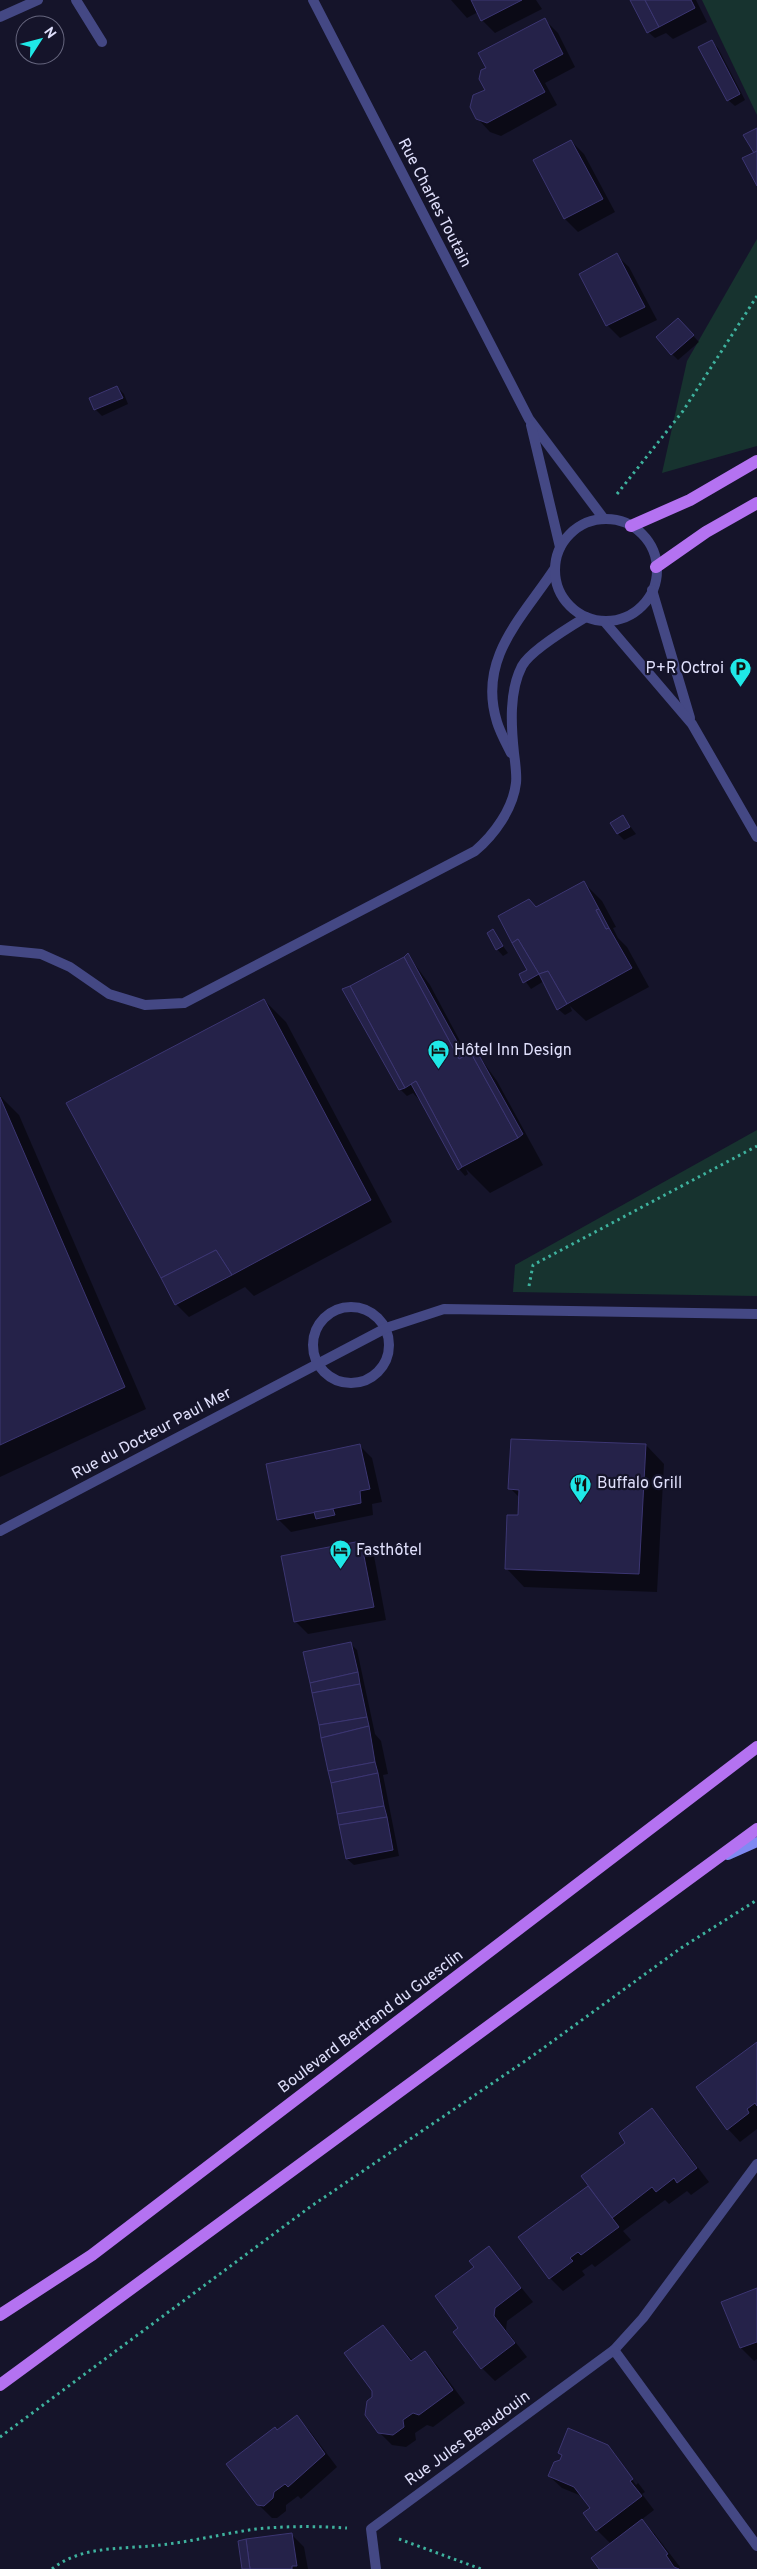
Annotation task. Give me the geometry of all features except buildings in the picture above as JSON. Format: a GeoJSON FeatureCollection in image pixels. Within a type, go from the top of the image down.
{"type":"FeatureCollection","features":[{"type":"Feature","properties":{"kind":"main road"},"geometry":{"type":"LineString","coordinates":[[631,526],[690,500],[757,461]]}},
{"type":"Feature","properties":{"kind":"main road"},"geometry":{"type":"LineString","coordinates":[[656,567],[706,532],[757,503]]}},
{"type":"Feature","properties":{"kind":"main road","name":"Boulevard Bertrand du Guesclin"},"geometry":{"type":"LineString","coordinates":[[0,2315],[92,2255],[757,1748]]}},
{"type":"Feature","properties":{"kind":"main road"},"geometry":{"type":"LineString","coordinates":[[0,2386],[757,1829]]}},
{"type":"Feature","properties":{"kind":"main road"},"geometry":{"type":"LineString","coordinates":[[711,1863],[757,1842]]}},
{"type":"Feature","properties":{"kind":"street"},"geometry":{"type":"LineString","coordinates":[[0,17],[38,0]]}},
{"type":"Feature","properties":{"kind":"street"},"geometry":{"type":"LineString","coordinates":[[76,0],[102,42]]}},
{"type":"Feature","properties":{"kind":"street","name":"Rue Charles Toutain"},"geometry":{"type":"LineString","coordinates":[[313,0],[529,419],[604,519]]}},
{"type":"Feature","properties":{"kind":"street","name":"Rue Charles Toutain"},"geometry":{"type":"LineString","coordinates":[[529,419],[560,547]]}},
{"type":"Feature","properties":{"kind":"street","name":"Rue Charles Toutain"},"geometry":{"type":"LineString","coordinates":[[604,519],[618,520],[631,526],[646,539],[655,557],[656,567],[652,590],[644,603],[633,613],[619,619],[604,621],[586,617],[573,609],[563,597],[557,583],[555,568],[560,547],[568,535],[578,527],[591,521],[604,519]]}},
{"type":"Feature","properties":{"kind":"street"},"geometry":{"type":"LineString","coordinates":[[515,761],[497,722],[491,688],[497,656],[508,635],[555,568]]}},
{"type":"Feature","properties":{"kind":"street","name":"Rue Charles Toutain"},"geometry":{"type":"LineString","coordinates":[[652,590],[692,724]]}},
{"type":"Feature","properties":{"kind":"street"},"geometry":{"type":"LineString","coordinates":[[0,950],[41,954],[70,967],[110,994],[145,1004],[184,1003],[475,851],[489,839],[507,811],[516,783],[512,728],[513,695],[522,664],[543,645],[586,617]]}},
{"type":"Feature","properties":{"kind":"street","name":"Rue Charles Toutain"},"geometry":{"type":"LineString","coordinates":[[604,621],[692,724],[757,837]]}},
{"type":"Feature","properties":{"kind":"street"},"geometry":{"type":"LineString","coordinates":[[348,1306],[361,1308],[373,1313],[386,1328],[390,1347],[388,1358],[373,1377],[361,1383],[349,1384],[336,1380],[326,1374],[318,1364],[313,1352],[317,1327],[325,1317],[336,1310],[348,1306]]}},
{"type":"Feature","properties":{"kind":"street","name":"Rue du Docteur Paul Mer"},"geometry":{"type":"LineString","coordinates":[[0,1531],[386,1328],[444,1309],[757,1314]]}},
{"type":"Feature","properties":{"kind":"street","name":"Rue Jules Beaudouin"},"geometry":{"type":"LineString","coordinates":[[371,2529],[614,2350],[643,2318],[757,2164]]}},
{"type":"Feature","properties":{"kind":"street"},"geometry":{"type":"LineString","coordinates":[[614,2350],[757,2546]]}},
{"type":"Feature","properties":{"kind":"street"},"geometry":{"type":"LineString","coordinates":[[371,2529],[376,2569]]}},
{"type":"Feature","properties":{"kind":"path"},"geometry":{"type":"LineString","coordinates":[[604,519],[616,494],[683,411],[757,296]]}},
{"type":"Feature","properties":{"kind":"path"},"geometry":{"type":"LineString","coordinates":[[525,1309],[534,1265],[757,1146]]}},
{"type":"Feature","properties":{"kind":"path"},"geometry":{"type":"LineString","coordinates":[[0,2437],[310,2207],[530,2057],[681,1948],[757,1900]]}},
{"type":"Feature","properties":{"kind":"path"},"geometry":{"type":"LineString","coordinates":[[52,2569],[63,2560],[114,2546],[150,2546],[256,2529],[301,2526],[371,2529],[481,2569]]}},
{"type":"Feature","properties":{"kind":"green space"},"geometry":{"type":"Polygon","coordinates":[[[702,0],[757,0],[757,115],[702,0]]]}},
{"type":"Feature","properties":{"kind":"green space"},"geometry":{"type":"Polygon","coordinates":[[[757,239],[757,446],[662,473],[687,361],[757,239]]]}},
{"type":"Feature","properties":{"kind":"green space"},"geometry":{"type":"Polygon","coordinates":[[[757,1130],[757,1296],[513,1292],[515,1265],[757,1130]]]}},
{"type":"Feature","properties":{"kind":"place","name":"P+R Octroi"},"geometry":{"type":"Point","coordinates":[740,688]}},
{"type":"Feature","properties":{"kind":"place","name":"Hôtel Inn Design"},"geometry":{"type":"Point","coordinates":[438,1070]}},
{"type":"Feature","properties":{"kind":"place","name":"Buffalo Grill"},"geometry":{"type":"Point","coordinates":[581,1503]}},
{"type":"Feature","properties":{"kind":"place","name":"Fasthôtel"},"geometry":{"type":"Point","coordinates":[340,1570]}}]}
